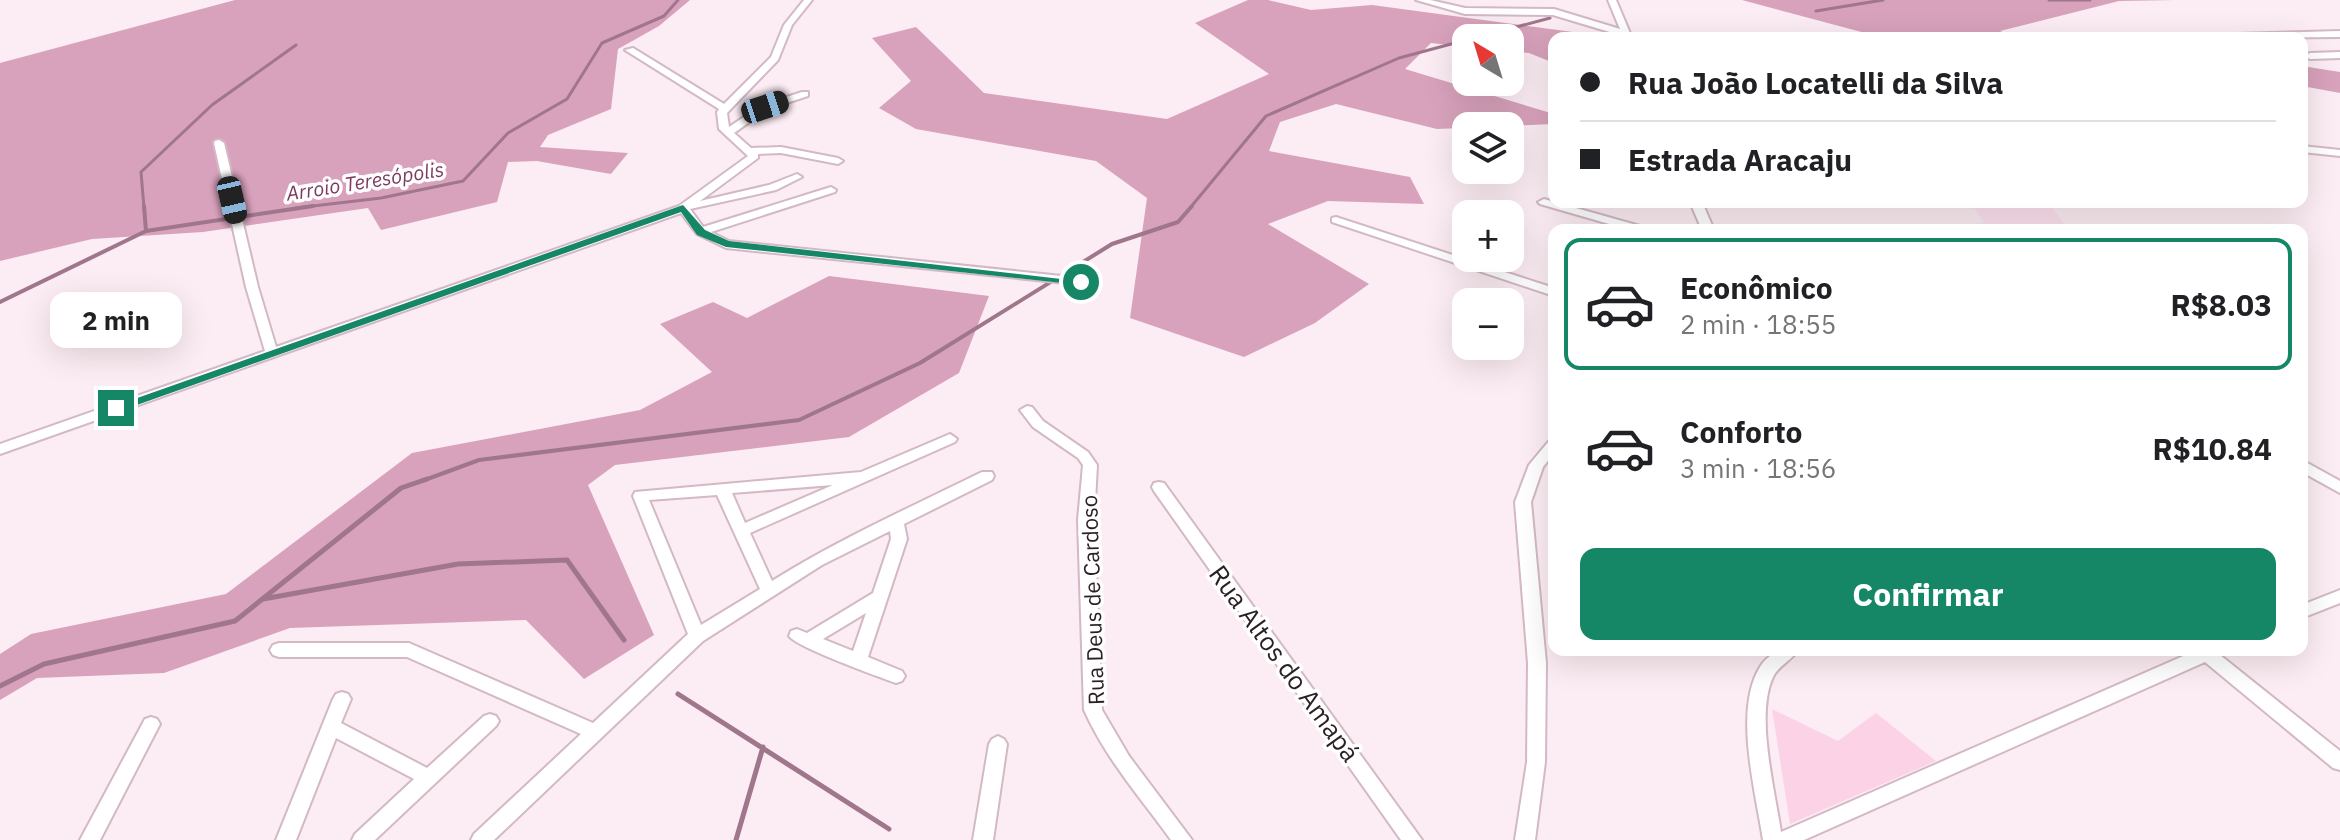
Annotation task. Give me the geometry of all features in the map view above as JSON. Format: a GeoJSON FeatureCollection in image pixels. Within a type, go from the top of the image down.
{"type":"FeatureCollection","features":[{"type":"Feature","properties":{"kind":"street"},"geometry":{"type":"LineString","coordinates":[[683,208],[754,156],[724,129],[722,112],[775,58],[788,25],[808,0]]}},
{"type":"Feature","properties":{"kind":"street"},"geometry":{"type":"LineString","coordinates":[[1420,0],[1465,11],[1554,12],[1615,32]]}},
{"type":"Feature","properties":{"kind":"street"},"geometry":{"type":"LineString","coordinates":[[1612,0],[1625,32]]}},
{"type":"Feature","properties":{"kind":"street"},"geometry":{"type":"LineString","coordinates":[[2308,35],[2340,34]]}},
{"type":"Feature","properties":{"kind":"street"},"geometry":{"type":"LineString","coordinates":[[630,50],[725,109]]}},
{"type":"Feature","properties":{"kind":"street"},"geometry":{"type":"LineString","coordinates":[[2310,56],[2340,55]]}},
{"type":"Feature","properties":{"kind":"street"},"geometry":{"type":"LineString","coordinates":[[728,132],[765,107],[805,94]]}},
{"type":"Feature","properties":{"kind":"street"},"geometry":{"type":"LineString","coordinates":[[219,143],[252,287],[272,354]]}},
{"type":"Feature","properties":{"kind":"street"},"geometry":{"type":"LineString","coordinates":[[752,151],[781,150],[838,161]]}},
{"type":"Feature","properties":{"kind":"street"},"geometry":{"type":"LineString","coordinates":[[2308,150],[2340,153]]}},
{"type":"Feature","properties":{"kind":"street"},"geometry":{"type":"LineString","coordinates":[[0,449],[683,208],[772,188],[797,177]]}},
{"type":"Feature","properties":{"kind":"street"},"geometry":{"type":"LineString","coordinates":[[701,232],[831,190]]}},
{"type":"Feature","properties":{"kind":"street"},"geometry":{"type":"LineString","coordinates":[[1544,202],[1548,203]]}},
{"type":"Feature","properties":{"kind":"street"},"geometry":{"type":"LineString","coordinates":[[683,208],[701,232],[726,244],[1081,282]]}},
{"type":"Feature","properties":{"kind":"street"},"geometry":{"type":"LineString","coordinates":[[1565,208],[1622,224]]}},
{"type":"Feature","properties":{"kind":"street"},"geometry":{"type":"LineString","coordinates":[[1336,220],[1548,290]]}},
{"type":"Feature","properties":{"kind":"street","name":"Rua Deus de Cardoso"},"geometry":{"type":"LineString","coordinates":[[1027,410],[1038,424],[1083,455],[1090,465],[1086,520],[1093,710],[1116,754],[1182,840]]}},
{"type":"Feature","properties":{"kind":"street"},"geometry":{"type":"LineString","coordinates":[[743,530],[950,439]]}},
{"type":"Feature","properties":{"kind":"street"},"geometry":{"type":"LineString","coordinates":[[1525,840],[1536,762],[1537,663],[1523,502],[1536,465],[1548,451]]}},
{"type":"Feature","properties":{"kind":"street"},"geometry":{"type":"LineString","coordinates":[[2308,469],[2340,488]]}},
{"type":"Feature","properties":{"kind":"street"},"geometry":{"type":"LineString","coordinates":[[481,840],[697,636],[768,589],[896,520],[987,476]]}},
{"type":"Feature","properties":{"kind":"street"},"geometry":{"type":"LineString","coordinates":[[697,636],[640,496],[863,477]]}},
{"type":"Feature","properties":{"kind":"street","name":"Rua Altos do Amapá"},"geometry":{"type":"LineString","coordinates":[[1159,487],[1412,840]]}},
{"type":"Feature","properties":{"kind":"street"},"geometry":{"type":"LineString","coordinates":[[722,488],[768,589]]}},
{"type":"Feature","properties":{"kind":"street"},"geometry":{"type":"LineString","coordinates":[[858,662],[899,539],[896,520]]}},
{"type":"Feature","properties":{"kind":"street"},"geometry":{"type":"LineString","coordinates":[[2308,609],[2340,596]]}},
{"type":"Feature","properties":{"kind":"street"},"geometry":{"type":"LineString","coordinates":[[879,597],[802,638],[896,676]]}},
{"type":"Feature","properties":{"kind":"street"},"geometry":{"type":"LineString","coordinates":[[279,650],[409,650],[593,731]]}},
{"type":"Feature","properties":{"kind":"street"},"geometry":{"type":"LineString","coordinates":[[1773,840],[1759,736],[1759,692],[1767,670],[1782,656]]}},
{"type":"Feature","properties":{"kind":"street"},"geometry":{"type":"LineString","coordinates":[[1783,840],[2201,656]]}},
{"type":"Feature","properties":{"kind":"street"},"geometry":{"type":"LineString","coordinates":[[2215,656],[2340,762]]}},
{"type":"Feature","properties":{"kind":"street"},"geometry":{"type":"LineString","coordinates":[[286,840],[342,699]]}},
{"type":"Feature","properties":{"kind":"street"},"geometry":{"type":"LineString","coordinates":[[362,840],[490,721]]}},
{"type":"Feature","properties":{"kind":"street"},"geometry":{"type":"LineString","coordinates":[[90,840],[151,724]]}},
{"type":"Feature","properties":{"kind":"street"},"geometry":{"type":"LineString","coordinates":[[332,727],[429,778]]}},
{"type":"Feature","properties":{"kind":"street"},"geometry":{"type":"LineString","coordinates":[[983,840],[998,744]]}},
{"type":"Feature","properties":{"kind":"shaded area"},"geometry":{"type":"Polygon","coordinates":[[[235,0],[690,0],[659,26],[618,49],[611,109],[548,135],[540,147],[628,153],[611,174],[537,161],[508,162],[497,202],[381,230],[368,208],[203,232],[92,239],[0,261],[0,63],[235,0]]]}},
{"type":"Feature","properties":{"kind":"shaded area"},"geometry":{"type":"Polygon","coordinates":[[[1248,0],[1268,0],[1311,10],[1372,5],[1513,24],[1452,24],[1452,45],[1431,43],[1405,69],[1452,83],[1452,96],[1494,96],[1548,112],[1548,124],[1524,125],[1524,112],[1452,112],[1452,128],[1437,129],[1336,104],[1280,122],[1269,151],[1410,177],[1424,204],[1328,201],[1268,224],[1369,284],[1315,323],[1244,357],[1130,318],[1147,198],[1096,161],[916,129],[879,108],[911,81],[872,38],[916,27],[984,93],[1167,119],[1269,74],[1195,23],[1248,0]]]}},
{"type":"Feature","properties":{"kind":"shaded area"},"geometry":{"type":"Polygon","coordinates":[[[1742,0],[2175,0],[2119,1],[2000,31],[2002,32],[1862,32],[1742,0]]]}},
{"type":"Feature","properties":{"kind":"shaded area"},"geometry":{"type":"Polygon","coordinates":[[[1524,25],[1573,32],[1548,32],[1548,61],[1524,52],[1524,25]]]}},
{"type":"Feature","properties":{"kind":"shaded area"},"geometry":{"type":"Polygon","coordinates":[[[2308,67],[2340,72],[2340,93],[2308,87],[2308,67]]]}},
{"type":"Feature","properties":{"kind":"shaded area"},"geometry":{"type":"Polygon","coordinates":[[[1974,208],[2052,208],[2064,224],[1980,224],[1984,222],[1974,208]]]}},
{"type":"Feature","properties":{"kind":"shaded area"},"geometry":{"type":"Polygon","coordinates":[[[829,276],[989,296],[959,373],[849,437],[615,465],[588,485],[654,635],[584,679],[526,620],[290,628],[164,673],[37,678],[0,700],[0,654],[31,634],[226,594],[412,453],[640,410],[712,372],[660,324],[713,302],[747,318],[829,276]]]}},
{"type":"Feature","properties":{"kind":"shaded area"},"geometry":{"type":"Polygon","coordinates":[[[1772,709],[1838,741],[1876,713],[1936,761],[1790,824],[1772,709]]]}},
{"type":"Feature","properties":{"kind":"waterway","name":"Arroio Teresópolis"},"geometry":{"type":"LineString","coordinates":[[313,206],[381,198],[463,181],[508,133],[567,99],[602,43],[664,16],[678,0]]}},
{"type":"Feature","properties":{"kind":"waterway"},"geometry":{"type":"LineString","coordinates":[[1816,11],[1883,0]]}},
{"type":"Feature","properties":{"kind":"waterway"},"geometry":{"type":"LineString","coordinates":[[2049,0],[2090,0]]}},
{"type":"Feature","properties":{"kind":"waterway"},"geometry":{"type":"LineString","coordinates":[[1524,25],[1550,18]]}},
{"type":"Feature","properties":{"kind":"waterway"},"geometry":{"type":"LineString","coordinates":[[1190,208],[1266,116],[1399,58],[1452,44]]}},
{"type":"Feature","properties":{"kind":"waterway"},"geometry":{"type":"LineString","coordinates":[[144,208],[141,172],[212,105],[296,45]]}},
{"type":"Feature","properties":{"kind":"waterway"},"geometry":{"type":"LineString","coordinates":[[144,206],[146,231]]}},
{"type":"Feature","properties":{"kind":"waterway","name":"Arroio Teresópolis"},"geometry":{"type":"LineString","coordinates":[[146,231],[313,206]]}},
{"type":"Feature","properties":{"kind":"waterway","name":"Arroio Teresópolis"},"geometry":{"type":"LineString","coordinates":[[296,208],[313,206]]}},
{"type":"Feature","properties":{"kind":"waterway"},"geometry":{"type":"LineString","coordinates":[[422,481],[479,460],[799,420],[920,363],[1112,244],[1178,222],[1192,206]]}},
{"type":"Feature","properties":{"kind":"waterway","name":"Arroio Teresópolis"},"geometry":{"type":"LineString","coordinates":[[0,302],[146,231]]}},
{"type":"Feature","properties":{"kind":"waterway"},"geometry":{"type":"LineString","coordinates":[[0,686],[44,664],[235,621],[401,488],[427,479]]}},
{"type":"Feature","properties":{"kind":"waterway"},"geometry":{"type":"LineString","coordinates":[[263,599],[458,564],[567,560],[624,640]]}},
{"type":"Feature","properties":{"kind":"waterway"},"geometry":{"type":"LineString","coordinates":[[678,694],[763,748]]}},
{"type":"Feature","properties":{"kind":"waterway"},"geometry":{"type":"LineString","coordinates":[[736,840],[763,748]]}},
{"type":"Feature","properties":{"kind":"waterway"},"geometry":{"type":"LineString","coordinates":[[763,748],[889,829]]}},
{"type":"Feature","properties":{"kind":"route"},"geometry":{"type":"LineString","coordinates":[[116,408],[644,225],[683,208],[701,232],[726,244],[1081,282]]}}]}
